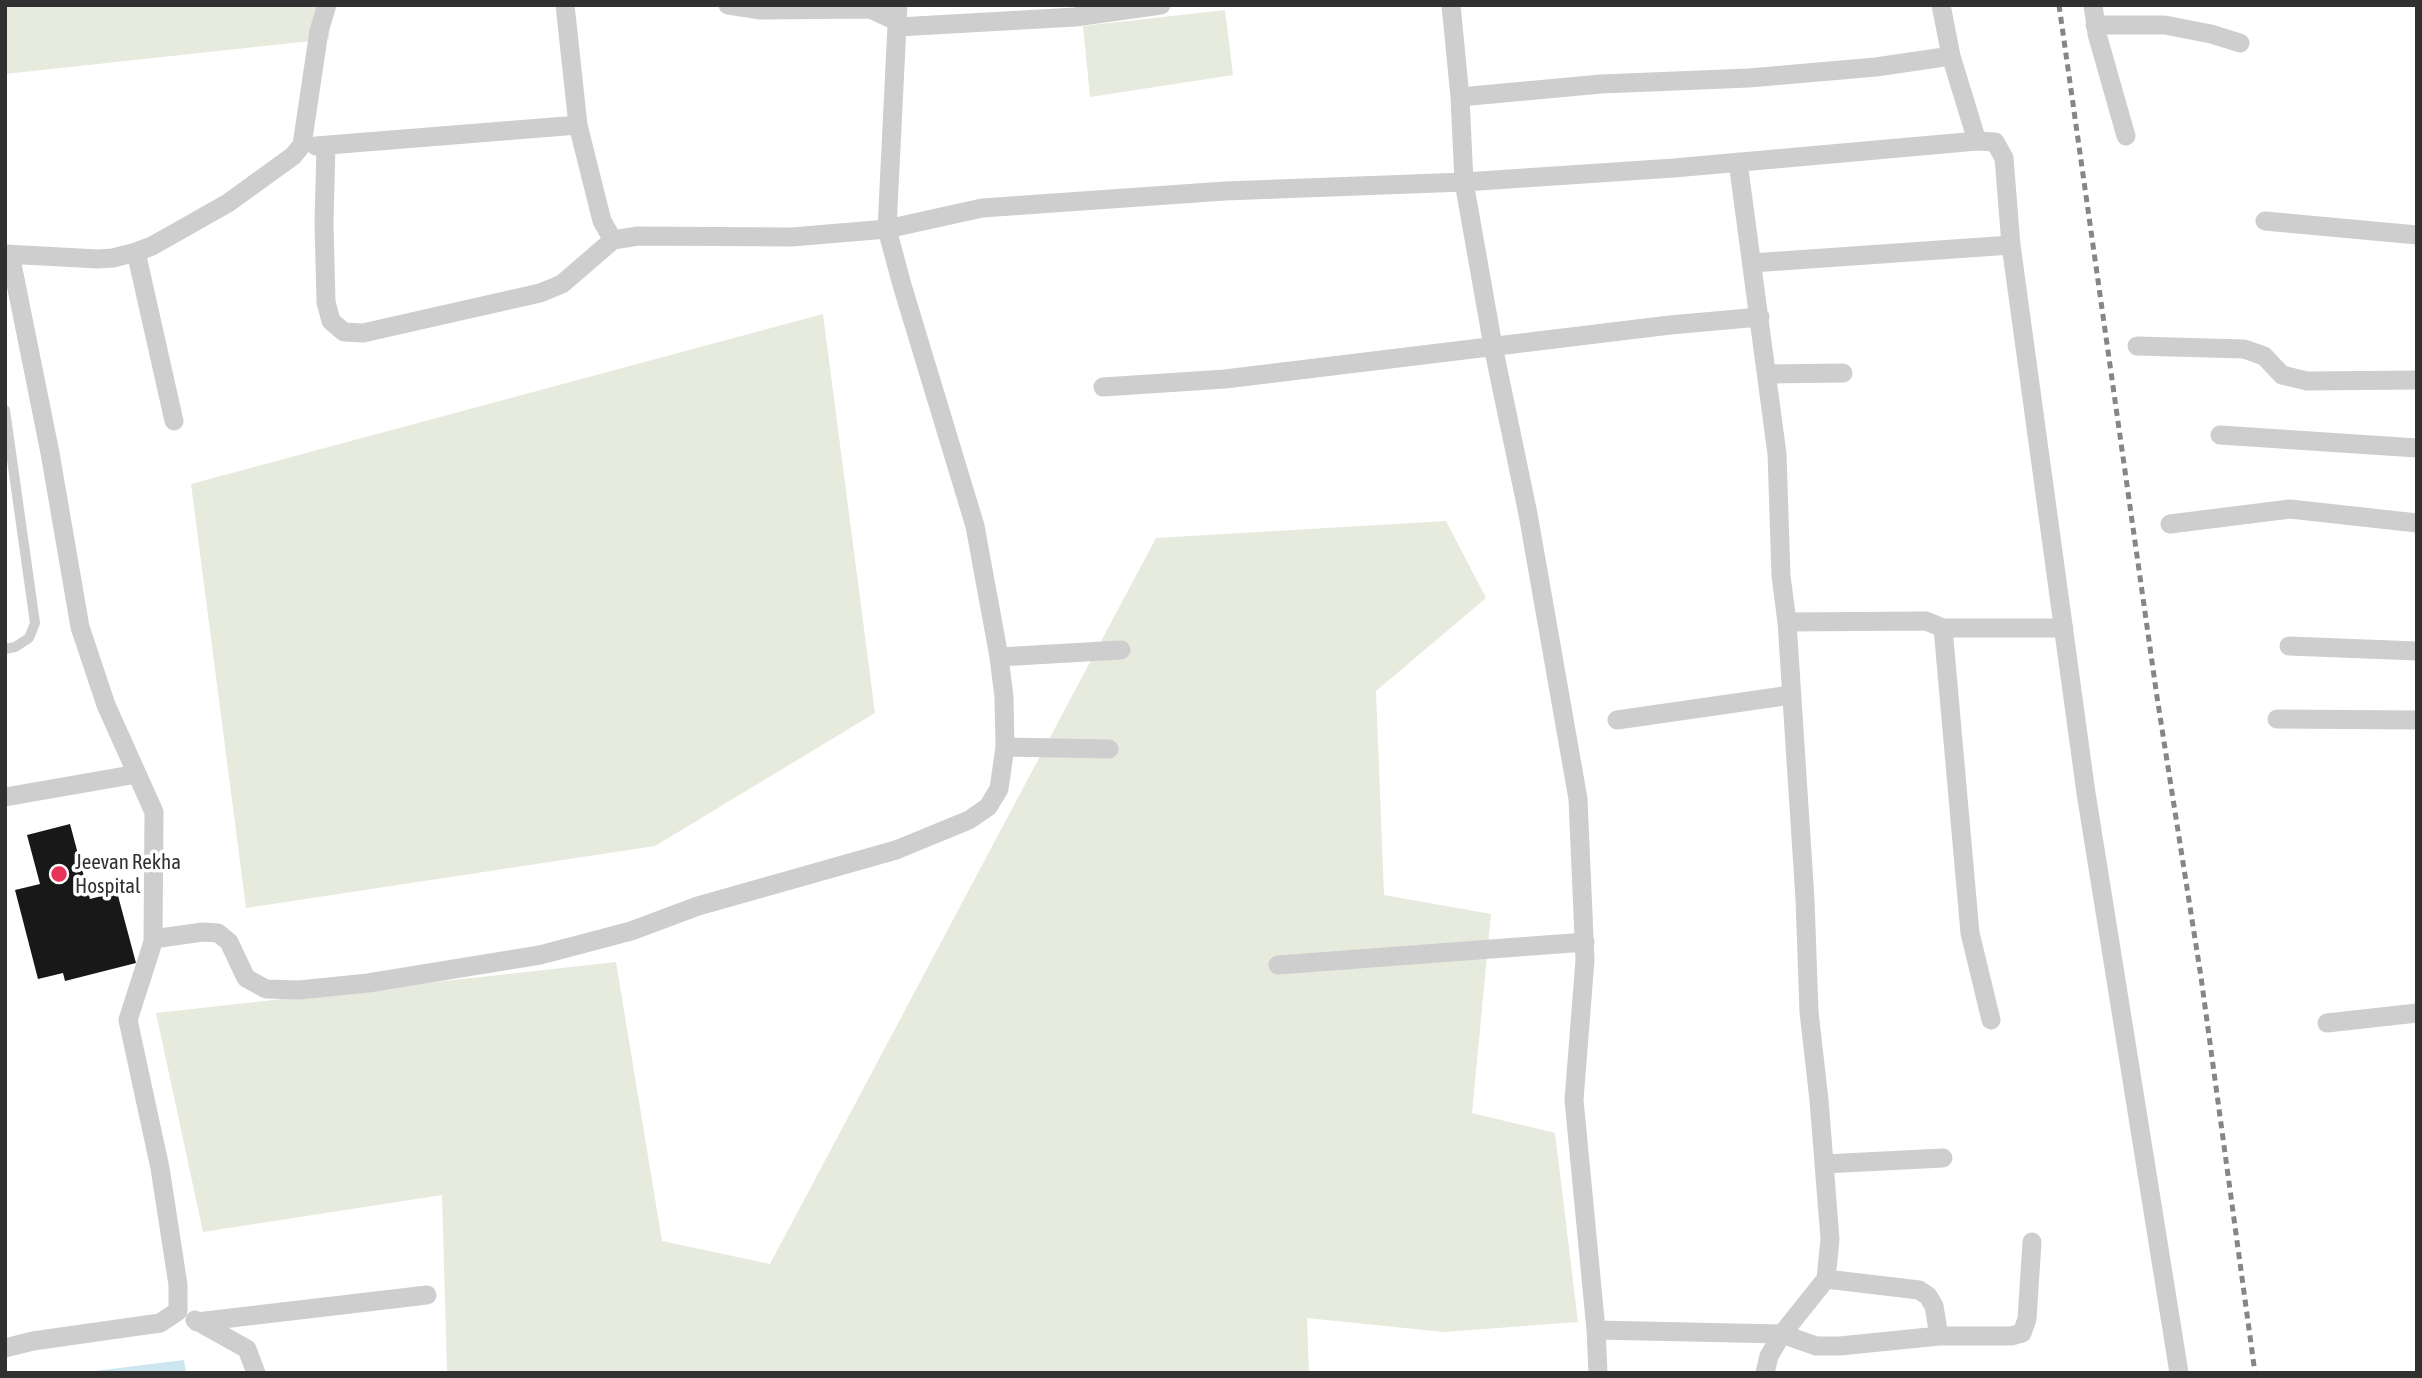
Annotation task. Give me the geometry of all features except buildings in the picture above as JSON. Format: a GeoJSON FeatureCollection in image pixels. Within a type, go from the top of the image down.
{"type":"FeatureCollection","features":[{"type":"Feature","properties":{"kind":"street"},"geometry":{"type":"LineString","coordinates":[[178,1311],[178,1285],[160,1168],[128,1020],[153,939],[154,812],[106,705],[80,627],[50,453],[7,254],[98,259],[136,252],[152,246],[228,203],[293,156],[302,145],[319,32],[327,5]]}},
{"type":"Feature","properties":{"kind":"street"},"geometry":{"type":"LineString","coordinates":[[565,5],[578,125],[602,221],[613,240]]}},
{"type":"Feature","properties":{"kind":"street"},"geometry":{"type":"LineString","coordinates":[[728,5],[761,10],[870,9],[898,18],[1074,17],[1161,5]]}},
{"type":"Feature","properties":{"kind":"street"},"geometry":{"type":"LineString","coordinates":[[1451,5],[1460,97],[1464,182],[1493,346],[1528,514],[1578,799],[1585,960],[1574,1100],[1598,1373]]}},
{"type":"Feature","properties":{"kind":"street"},"geometry":{"type":"LineString","coordinates":[[1941,5],[1951,56],[1977,141]]}},
{"type":"Feature","properties":{"kind":"street"},"geometry":{"type":"LineString","coordinates":[[2093,5],[2095,25],[2126,136]]}},
{"type":"Feature","properties":{"kind":"street"},"geometry":{"type":"LineString","coordinates":[[153,939],[203,932],[218,933],[229,942],[246,978],[266,989],[299,990],[368,982],[540,956],[631,931],[698,906],[896,850],[969,820],[988,807],[999,789],[1005,747],[1004,697],[999,657],[975,526],[887,229],[898,18]]}},
{"type":"Feature","properties":{"kind":"street"},"geometry":{"type":"LineString","coordinates":[[2095,25],[2165,25],[2240,43]]}},
{"type":"Feature","properties":{"kind":"street"},"geometry":{"type":"LineString","coordinates":[[1460,97],[1601,84],[1749,78],[1951,56]]}},
{"type":"Feature","properties":{"kind":"street"},"geometry":{"type":"LineString","coordinates":[[302,145],[326,146],[578,125]]}},
{"type":"Feature","properties":{"kind":"street"},"geometry":{"type":"LineString","coordinates":[[326,146],[326,302],[331,321],[344,332],[363,333],[540,293],[562,285],[613,240],[638,236],[792,237],[887,229],[982,208],[1225,191],[1464,182],[1977,141],[1995,142],[2004,158],[2011,245],[2086,793],[2179,1373]]}},
{"type":"Feature","properties":{"kind":"street"},"geometry":{"type":"LineString","coordinates":[[1738,162],[1777,454],[1781,576],[1787,622],[1805,900],[1809,1012],[1830,1239],[1826,1279],[1782,1334],[1769,1356],[1765,1373]]}},
{"type":"Feature","properties":{"kind":"street"},"geometry":{"type":"LineString","coordinates":[[2265,221],[2417,234]]}},
{"type":"Feature","properties":{"kind":"street"},"geometry":{"type":"LineString","coordinates":[[1752,263],[2011,245]]}},
{"type":"Feature","properties":{"kind":"street"},"geometry":{"type":"LineString","coordinates":[[136,252],[174,421]]}},
{"type":"Feature","properties":{"kind":"street"},"geometry":{"type":"LineString","coordinates":[[1103,387],[1225,379],[1760,317]]}},
{"type":"Feature","properties":{"kind":"street"},"geometry":{"type":"LineString","coordinates":[[2137,346],[2244,349],[2264,356],[2282,375],[2306,381],[2417,380]]}},
{"type":"Feature","properties":{"kind":"street"},"geometry":{"type":"LineString","coordinates":[[1767,374],[1843,373]]}},
{"type":"Feature","properties":{"kind":"street"},"geometry":{"type":"LineString","coordinates":[[2220,435],[2417,448]]}},
{"type":"Feature","properties":{"kind":"street"},"geometry":{"type":"LineString","coordinates":[[2170,524],[2290,509],[2417,523]]}},
{"type":"Feature","properties":{"kind":"street"},"geometry":{"type":"LineString","coordinates":[[1787,622],[1926,621],[1942,628],[2064,628]]}},
{"type":"Feature","properties":{"kind":"street"},"geometry":{"type":"LineString","coordinates":[[1942,628],[1970,933],[1991,1020]]}},
{"type":"Feature","properties":{"kind":"street"},"geometry":{"type":"LineString","coordinates":[[2288,646],[2417,651]]}},
{"type":"Feature","properties":{"kind":"street"},"geometry":{"type":"LineString","coordinates":[[999,657],[1121,650]]}},
{"type":"Feature","properties":{"kind":"street"},"geometry":{"type":"LineString","coordinates":[[1617,720],[1791,695]]}},
{"type":"Feature","properties":{"kind":"street"},"geometry":{"type":"LineString","coordinates":[[2277,719],[2417,720]]}},
{"type":"Feature","properties":{"kind":"street"},"geometry":{"type":"LineString","coordinates":[[1005,747],[1109,749]]}},
{"type":"Feature","properties":{"kind":"street"},"geometry":{"type":"LineString","coordinates":[[5,797],[136,774]]}},
{"type":"Feature","properties":{"kind":"street"},"geometry":{"type":"LineString","coordinates":[[1278,965],[1584,943]]}},
{"type":"Feature","properties":{"kind":"street"},"geometry":{"type":"LineString","coordinates":[[2327,1023],[2417,1013]]}},
{"type":"Feature","properties":{"kind":"street"},"geometry":{"type":"LineString","coordinates":[[1824,1164],[1943,1158]]}},
{"type":"Feature","properties":{"kind":"street"},"geometry":{"type":"LineString","coordinates":[[1596,1330],[1782,1334],[1816,1346],[1939,1336],[2011,1336],[2022,1333],[2027,1319],[2032,1242]]}},
{"type":"Feature","properties":{"kind":"street"},"geometry":{"type":"LineString","coordinates":[[1826,1279],[1919,1290],[1928,1296],[1934,1306],[1939,1336]]}},
{"type":"Feature","properties":{"kind":"street"},"geometry":{"type":"LineString","coordinates":[[197,1322],[427,1295]]}},
{"type":"Feature","properties":{"kind":"street"},"geometry":{"type":"LineString","coordinates":[[178,1311],[247,1349],[256,1373]]}},
{"type":"Feature","properties":{"kind":"street"},"geometry":{"type":"LineString","coordinates":[[5,1348],[33,1341],[160,1324],[178,1311]]}},
{"type":"Feature","properties":{"kind":"lane"},"geometry":{"type":"LineString","coordinates":[[5,410],[35,623],[29,638],[15,647],[5,649]]}},
{"type":"Feature","properties":{"kind":"shaded area"},"geometry":{"type":"Polygon","coordinates":[[[5,5],[331,5],[329,39],[5,74],[5,5]]]}},
{"type":"Feature","properties":{"kind":"shaded area"},"geometry":{"type":"Polygon","coordinates":[[[1225,10],[1233,75],[1090,97],[1083,26],[1225,10]]]}},
{"type":"Feature","properties":{"kind":"shaded area"},"geometry":{"type":"Polygon","coordinates":[[[823,314],[875,713],[655,846],[246,908],[191,484],[823,314]]]}},
{"type":"Feature","properties":{"kind":"shaded area"},"geometry":{"type":"Polygon","coordinates":[[[1446,521],[1486,598],[1376,691],[1384,895],[1491,914],[1472,1113],[1555,1133],[1578,1322],[1444,1332],[1307,1318],[1309,1373],[447,1373],[442,1195],[203,1232],[156,1013],[616,962],[662,1241],[770,1264],[1156,538],[1446,521]]]}},
{"type":"Feature","properties":{"kind":"water"},"geometry":{"type":"Polygon","coordinates":[[[184,1360],[186,1373],[79,1373],[184,1360]]]}},
{"type":"Feature","properties":{"kind":"railway"},"geometry":{"type":"LineString","coordinates":[[2059,5],[2157,697],[2201,977],[2255,1373]]}},
{"type":"Feature","properties":{"kind":"place","name":"Jeevan Rekha Hospital"},"geometry":{"type":"Point","coordinates":[59,874]}}]}
